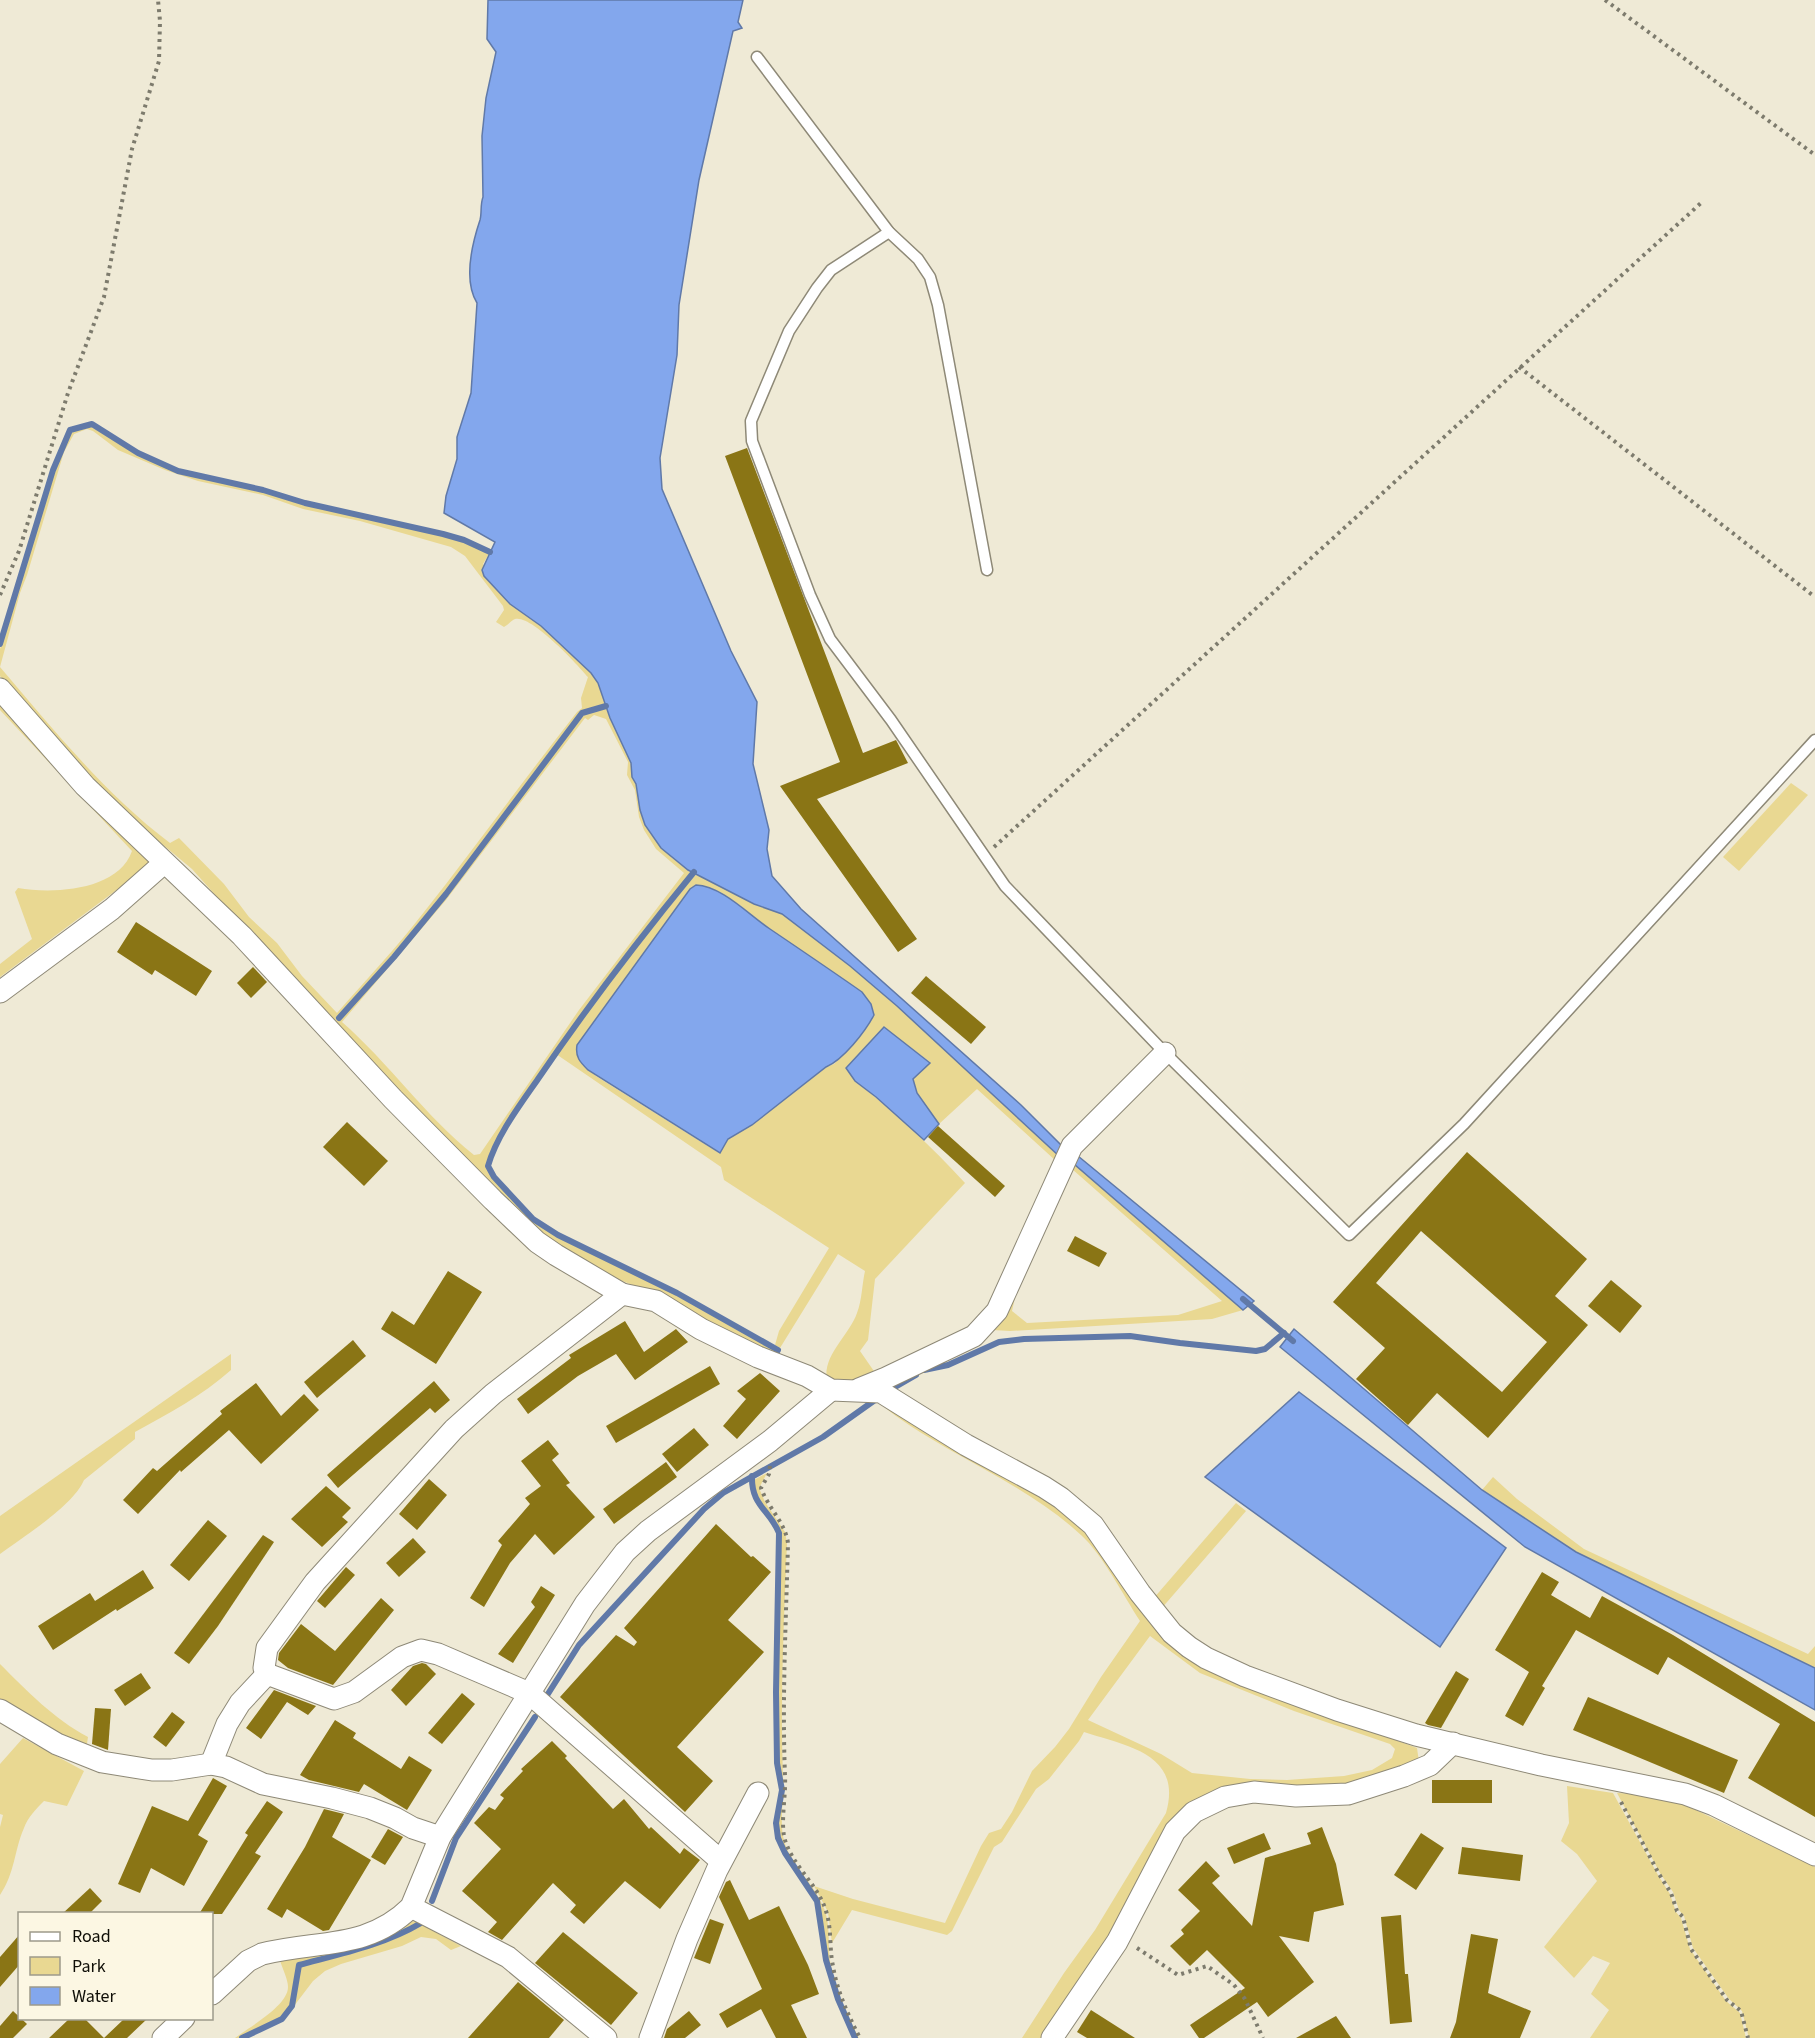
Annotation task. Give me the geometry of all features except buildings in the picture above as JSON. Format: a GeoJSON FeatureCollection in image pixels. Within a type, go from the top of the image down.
{"type":"FeatureCollection","features":[{"type":"Feature","properties":{"kind":"street"},"geometry":{"type":"LineString","coordinates":[[0,689],[85,786],[242,936],[393,1099],[518,1225],[556,1255],[622,1294],[656,1301],[700,1329],[831,1390],[881,1392],[966,1445],[1061,1498],[1093,1525],[1140,1593],[1172,1633],[1206,1658],[1265,1685],[1416,1735],[1487,1753],[1685,1794],[1714,1805],[1815,1855]]}},
{"type":"Feature","properties":{"kind":"street"},"geometry":{"type":"LineString","coordinates":[[0,992],[111,909],[164,863]]}},
{"type":"Feature","properties":{"kind":"street"},"geometry":{"type":"LineString","coordinates":[[855,1390],[886,1378],[974,1336],[982,1328],[997,1311],[1072,1146],[1165,1053]]}},
{"type":"Feature","properties":{"kind":"street"},"geometry":{"type":"LineString","coordinates":[[622,1294],[493,1394],[454,1429],[315,1582],[267,1648],[264,1668],[267,1674],[334,1699],[354,1692],[402,1657],[421,1650],[438,1654],[529,1693],[721,1861]]}},
{"type":"Feature","properties":{"kind":"street"},"geometry":{"type":"LineString","coordinates":[[213,1993],[248,1961],[262,1954],[362,1937],[390,1925],[411,1907],[440,1837],[585,1604],[624,1552],[656,1525],[770,1441],[831,1390]]}},
{"type":"Feature","properties":{"kind":"street"},"geometry":{"type":"LineString","coordinates":[[211,1764],[227,1724],[240,1703],[267,1674]]}},
{"type":"Feature","properties":{"kind":"street"},"geometry":{"type":"LineString","coordinates":[[0,1710],[57,1744],[102,1762],[152,1770],[172,1770],[211,1764],[226,1767],[263,1784],[370,1808],[413,1828],[440,1837]]}},
{"type":"Feature","properties":{"kind":"street"},"geometry":{"type":"LineString","coordinates":[[1052,2038],[1120,1936],[1175,1831],[1194,1812],[1225,1797],[1254,1792],[1296,1796],[1348,1794],[1430,1765],[1453,1743]]}},
{"type":"Feature","properties":{"kind":"street"},"geometry":{"type":"LineString","coordinates":[[650,2038],[687,1939],[721,1861],[758,1793]]}},
{"type":"Feature","properties":{"kind":"street"},"geometry":{"type":"LineString","coordinates":[[411,1907],[508,1957],[606,2038]]}},
{"type":"Feature","properties":{"kind":"street"},"geometry":{"type":"LineString","coordinates":[[163,2038],[183,2020]]}},
{"type":"Feature","properties":{"kind":"lane"},"geometry":{"type":"LineString","coordinates":[[757,57],[889,232],[918,259],[930,277],[936,296],[987,570]]}},
{"type":"Feature","properties":{"kind":"lane"},"geometry":{"type":"LineString","coordinates":[[889,232],[831,270],[817,288],[789,332],[751,421],[752,441],[810,595],[830,639],[891,720],[1005,886],[1165,1053],[1349,1235],[1464,1124],[1815,740]]}},
{"type":"Feature","properties":{"kind":"path"},"geometry":{"type":"LineString","coordinates":[[0,595],[19,551],[68,393],[104,297],[132,149],[159,61],[158,0]]}},
{"type":"Feature","properties":{"kind":"path"},"geometry":{"type":"LineString","coordinates":[[1605,0],[1815,155]]}},
{"type":"Feature","properties":{"kind":"path"},"geometry":{"type":"LineString","coordinates":[[984,857],[1701,203]]}},
{"type":"Feature","properties":{"kind":"path"},"geometry":{"type":"LineString","coordinates":[[1519,367],[1815,597]]}},
{"type":"Feature","properties":{"kind":"path"},"geometry":{"type":"LineString","coordinates":[[770,1441],[769,1474],[761,1488],[766,1501],[787,1531],[789,1543],[783,1669],[784,1833],[792,1852],[827,1912],[832,1963],[837,1983],[860,2038]]}},
{"type":"Feature","properties":{"kind":"path"},"geometry":{"type":"LineString","coordinates":[[1606,1778],[1671,1893],[1677,1911],[1683,1917],[1691,1949],[1727,2000],[1744,2016],[1748,2038]]}},
{"type":"Feature","properties":{"kind":"path"},"geometry":{"type":"LineString","coordinates":[[1120,1936],[1178,1975],[1207,1966],[1234,1985],[1245,2000],[1263,2038]]}},
{"type":"Feature","properties":{"kind":"green space"},"geometry":{"type":"Polygon","coordinates":[[[92,425],[137,455],[177,472],[464,541],[489,554],[483,564],[518,609],[541,626],[591,673],[598,683],[605,704],[581,713],[444,893],[338,1019],[340,1020],[429,918],[583,715],[607,708],[631,764],[632,777],[636,784],[645,825],[672,858],[691,873],[576,1021],[512,1115],[489,1156],[487,1167],[492,1178],[532,1220],[558,1237],[676,1294],[776,1350],[773,1354],[650,1292],[610,1276],[542,1237],[395,1089],[296,985],[192,869],[107,795],[0,676],[0,667],[0,649],[62,448],[71,431],[92,425]],[[87,429],[74,434],[64,452],[20,593],[0,667],[80,760],[123,804],[170,843],[179,838],[224,884],[249,917],[277,943],[302,976],[337,1013],[414,925],[582,708],[581,698],[588,677],[554,642],[532,624],[515,619],[504,627],[496,622],[504,610],[503,606],[465,556],[451,547],[360,521],[303,509],[263,495],[198,481],[118,450],[87,429]],[[594,715],[588,720],[585,718],[446,900],[342,1022],[376,1055],[439,1124],[474,1155],[480,1154],[579,1010],[684,873],[656,849],[644,830],[639,817],[635,790],[627,775],[628,762],[606,719],[594,715]]]}},
{"type":"Feature","properties":{"kind":"green space"},"geometry":{"type":"Polygon","coordinates":[[[0,696],[154,862],[0,977],[0,964],[32,939],[15,892],[18,888],[66,889],[99,882],[125,864],[132,851],[0,710],[0,696]]]}},
{"type":"Feature","properties":{"kind":"green space"},"geometry":{"type":"Polygon","coordinates":[[[1791,783],[1808,795],[1739,871],[1723,857],[1791,783]]]}},
{"type":"Feature","properties":{"kind":"green space"},"geometry":{"type":"Polygon","coordinates":[[[695,875],[702,876],[754,904],[782,914],[850,966],[897,1006],[1059,1156],[1056,1161],[977,1089],[939,1124],[917,1093],[913,1079],[930,1062],[884,1028],[855,1081],[912,1130],[965,1183],[875,1279],[868,1340],[860,1351],[878,1377],[867,1383],[827,1381],[828,1363],[857,1313],[865,1271],[838,1254],[780,1348],[775,1345],[779,1331],[829,1248],[724,1180],[721,1167],[556,1054],[620,968],[695,875]],[[696,885],[690,889],[577,1045],[577,1056],[596,1076],[719,1153],[728,1139],[752,1125],[826,1067],[834,1064],[866,1029],[874,1015],[862,992],[715,890],[696,885]]]}},
{"type":"Feature","properties":{"kind":"green space"},"geometry":{"type":"Polygon","coordinates":[[[1074,1164],[1243,1310],[1212,1319],[1010,1331],[992,1330],[1018,1284],[1012,1311],[1027,1323],[1178,1315],[1222,1301],[1072,1169],[1074,1164]]]}},
{"type":"Feature","properties":{"kind":"green space"},"geometry":{"type":"Polygon","coordinates":[[[231,1354],[231,1370],[197,1396],[135,1432],[135,1439],[84,1480],[59,1510],[0,1554],[0,1516],[231,1354]]]}},
{"type":"Feature","properties":{"kind":"green space"},"geometry":{"type":"Polygon","coordinates":[[[879,1403],[1063,1507],[1225,1676],[1417,1748],[1419,1762],[1374,1781],[1178,1814],[1109,1934],[1042,2038],[1022,2038],[1095,1930],[1166,1813],[1169,1793],[1166,1777],[1159,1765],[1147,1755],[1117,1742],[1084,1732],[1049,1779],[1036,1789],[1002,1842],[994,1847],[952,1931],[947,1935],[852,1910],[832,1943],[828,1912],[814,1886],[853,1899],[945,1923],[989,1833],[1001,1829],[1032,1771],[1069,1729],[1101,1677],[1140,1621],[1105,1564],[1081,1535],[1033,1498],[903,1421],[879,1403]],[[1150,1636],[1088,1720],[1161,1754],[1192,1773],[1287,1780],[1344,1776],[1372,1770],[1392,1758],[1395,1749],[1390,1744],[1294,1711],[1200,1673],[1150,1636]]]}},
{"type":"Feature","properties":{"kind":"green space"},"geometry":{"type":"Polygon","coordinates":[[[767,1473],[759,1488],[765,1502],[785,1532],[787,1543],[782,1689],[783,1836],[790,1856],[821,1901],[825,1911],[833,1975],[842,2003],[859,2038],[857,2038],[839,1998],[827,1959],[818,1900],[786,1852],[777,1824],[782,1790],[779,1762],[778,1692],[781,1533],[759,1502],[754,1488],[754,1480],[767,1473]]]}},
{"type":"Feature","properties":{"kind":"green space"},"geometry":{"type":"Polygon","coordinates":[[[1493,1477],[1517,1499],[1584,1549],[1808,1654],[1815,1646],[1815,1668],[1576,1552],[1482,1490],[1493,1477]]]}},
{"type":"Feature","properties":{"kind":"green space"},"geometry":{"type":"Polygon","coordinates":[[[1236,1503],[1246,1511],[1161,1609],[1153,1599],[1236,1503]]]}},
{"type":"Feature","properties":{"kind":"green space"},"geometry":{"type":"Polygon","coordinates":[[[0,1664],[52,1713],[88,1737],[86,1750],[0,1703],[0,1664]]]}},
{"type":"Feature","properties":{"kind":"green space"},"geometry":{"type":"Polygon","coordinates":[[[23,1738],[84,1771],[67,1806],[44,1801],[30,1817],[21,1837],[9,1878],[0,1895],[0,1827],[3,1815],[0,1814],[0,1764],[23,1738]]]}},
{"type":"Feature","properties":{"kind":"green space"},"geometry":{"type":"Polygon","coordinates":[[[1567,1786],[1613,1793],[1670,1894],[1676,1912],[1681,1918],[1690,1949],[1726,2001],[1740,2013],[1746,2038],[1590,2038],[1609,2010],[1591,1994],[1610,1963],[1593,1956],[1574,1978],[1544,1947],[1597,1881],[1577,1854],[1561,1841],[1569,1823],[1567,1786]]]}},
{"type":"Feature","properties":{"kind":"green space"},"geometry":{"type":"Polygon","coordinates":[[[1617,1793],[1640,1794],[1677,1801],[1815,1867],[1815,2038],[1749,2038],[1742,2011],[1729,1999],[1693,1948],[1684,1916],[1679,1910],[1673,1892],[1660,1873],[1617,1793]]]}},
{"type":"Feature","properties":{"kind":"green space"},"geometry":{"type":"Polygon","coordinates":[[[408,1921],[420,1922],[376,1942],[297,1964],[291,2005],[281,2017],[235,2038],[275,2009],[282,2001],[288,1984],[280,1960],[408,1921]]]}},
{"type":"Feature","properties":{"kind":"green space"},"geometry":{"type":"Polygon","coordinates":[[[422,1925],[461,1946],[451,1950],[436,1939],[421,1937],[402,1946],[341,1964],[325,1971],[313,1981],[294,2006],[300,1967],[378,1945],[422,1925]]]}},
{"type":"Feature","properties":{"kind":"water"},"geometry":{"type":"Polygon","coordinates":[[[488,0],[743,0],[738,22],[742,28],[733,31],[699,180],[679,305],[677,355],[660,458],[662,489],[731,651],[757,702],[753,764],[769,830],[767,849],[772,876],[801,909],[1021,1105],[1063,1147],[1059,1156],[897,1006],[850,966],[782,914],[754,904],[688,870],[661,848],[645,825],[636,784],[632,777],[631,763],[610,718],[598,683],[591,673],[541,626],[510,604],[484,576],[482,570],[495,542],[444,513],[446,496],[457,459],[457,437],[471,393],[477,303],[470,284],[470,262],[481,217],[482,136],[486,98],[496,52],[487,39],[488,0]]]}},
{"type":"Feature","properties":{"kind":"water"},"geometry":{"type":"Polygon","coordinates":[[[696,885],[716,890],[735,902],[862,992],[871,1004],[874,1015],[846,1052],[752,1125],[728,1139],[720,1153],[588,1070],[577,1056],[577,1045],[690,889],[696,885]]]}},
{"type":"Feature","properties":{"kind":"water"},"geometry":{"type":"Polygon","coordinates":[[[884,1027],[930,1063],[913,1079],[917,1093],[939,1124],[924,1140],[855,1081],[846,1068],[884,1027]]]}},
{"type":"Feature","properties":{"kind":"water"},"geometry":{"type":"Polygon","coordinates":[[[1078,1156],[1254,1301],[1243,1310],[1074,1164],[1078,1156]]]}},
{"type":"Feature","properties":{"kind":"water"},"geometry":{"type":"Polygon","coordinates":[[[1294,1329],[1482,1490],[1576,1552],[1815,1668],[1815,1710],[1525,1547],[1280,1347],[1294,1329]]]}},
{"type":"Feature","properties":{"kind":"water"},"geometry":{"type":"Polygon","coordinates":[[[1299,1392],[1506,1548],[1440,1647],[1205,1477],[1299,1392]]]}},
{"type":"Feature","properties":{"kind":"waterway"},"geometry":{"type":"LineString","coordinates":[[0,644],[53,470],[70,430],[92,424],[138,453],[178,471],[443,534],[464,540],[490,552]]}},
{"type":"Feature","properties":{"kind":"waterway"},"geometry":{"type":"LineString","coordinates":[[339,1018],[446,894],[582,713],[606,706]]}},
{"type":"Feature","properties":{"kind":"waterway"},"geometry":{"type":"LineString","coordinates":[[694,872],[653,922],[557,1052],[510,1121],[497,1143],[488,1166],[494,1177],[533,1219],[558,1235],[677,1293],[778,1350],[776,1353]]}},
{"type":"Feature","properties":{"kind":"waterway"},"geometry":{"type":"LineString","coordinates":[[1243,1299],[1293,1341]]}},
{"type":"Feature","properties":{"kind":"waterway"},"geometry":{"type":"LineString","coordinates":[[924,1370],[948,1365],[999,1342],[1024,1339],[1130,1336],[1256,1351],[1265,1349],[1284,1333]]}},
{"type":"Feature","properties":{"kind":"waterway"},"geometry":{"type":"LineString","coordinates":[[890,1390],[916,1375]]}},
{"type":"Feature","properties":{"kind":"waterway"},"geometry":{"type":"LineString","coordinates":[[546,1697],[579,1645],[704,1509],[723,1493],[823,1437],[875,1400]]}},
{"type":"Feature","properties":{"kind":"waterway"},"geometry":{"type":"LineString","coordinates":[[752,1476],[758,1501],[779,1533],[776,1692],[777,1763],[782,1790],[776,1823],[778,1838],[785,1853],[817,1901],[826,1960],[838,1999],[855,2038]]}},
{"type":"Feature","properties":{"kind":"waterway"},"geometry":{"type":"LineString","coordinates":[[432,1901],[456,1838],[535,1717]]}},
{"type":"Feature","properties":{"kind":"waterway"},"geometry":{"type":"LineString","coordinates":[[242,2038],[282,2019],[292,2006],[299,1965],[377,1943],[421,1923]]}}]}
